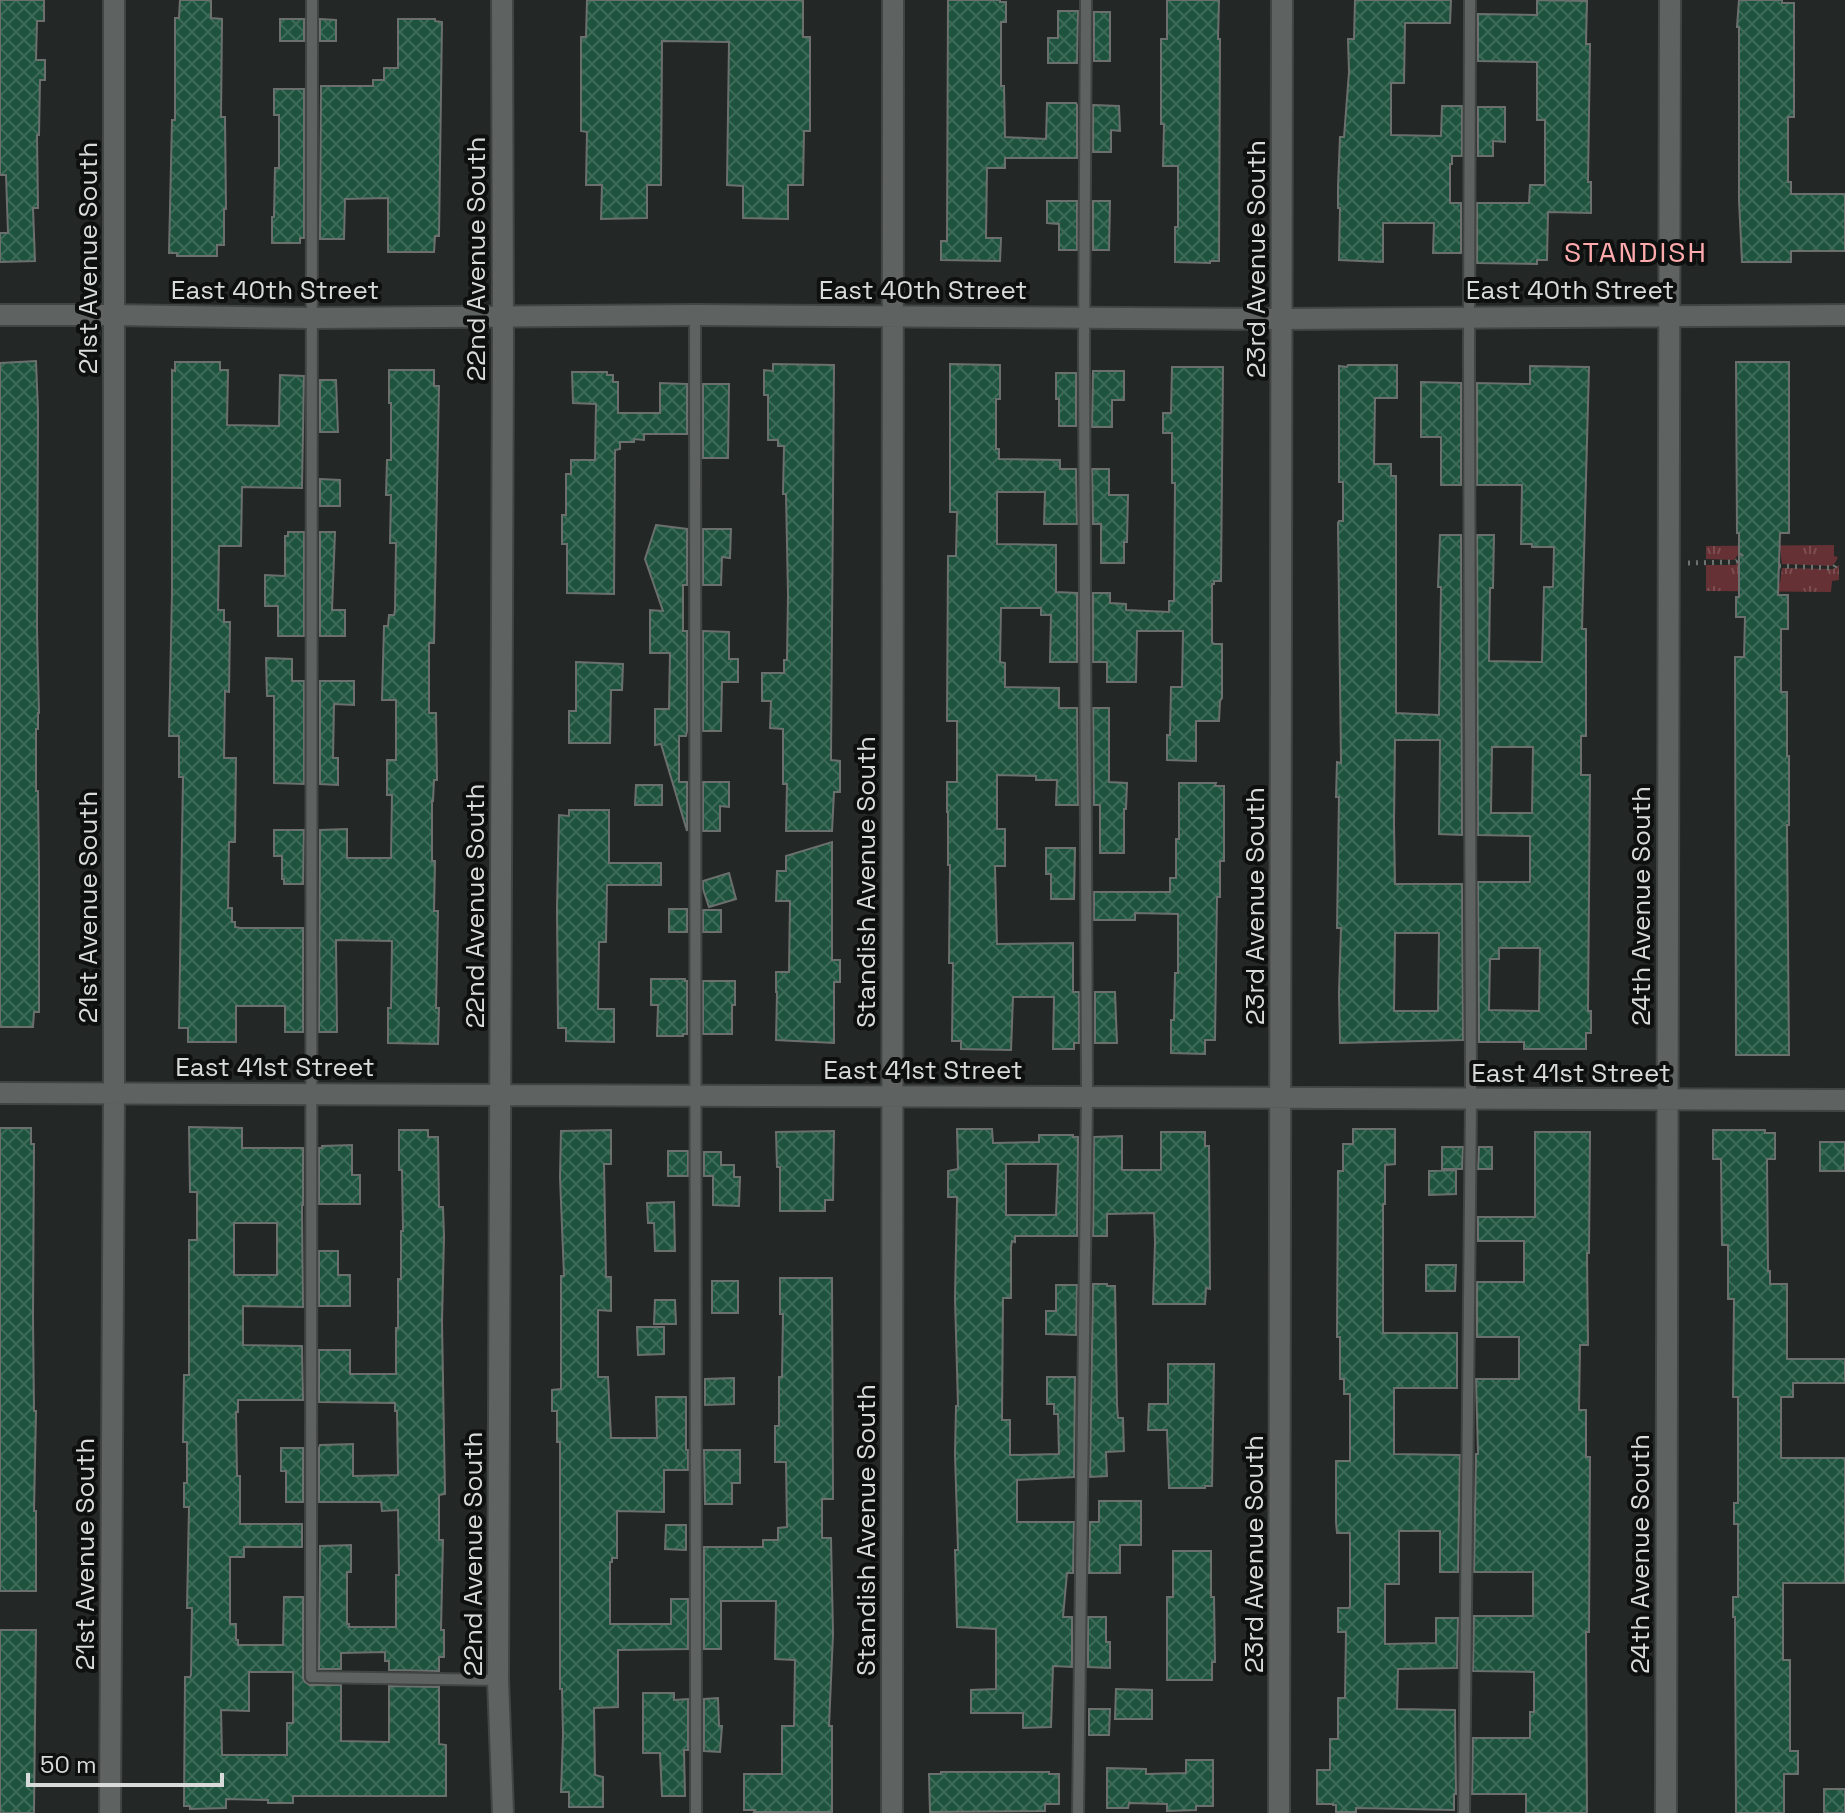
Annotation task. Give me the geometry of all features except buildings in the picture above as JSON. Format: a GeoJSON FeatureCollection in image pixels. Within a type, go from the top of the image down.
{"type":"FeatureCollection","features":[{"type":"Feature","properties":{"kind":"street","name":"21st Avenue South"},"geometry":{"type":"LineString","coordinates":[[110,1813],[114,1093],[114,0]]}},
{"type":"Feature","properties":{"kind":"street","name":"22nd Avenue South"},"geometry":{"type":"LineString","coordinates":[[502,0],[498,1680],[503,1813]]}},
{"type":"Feature","properties":{"kind":"street","name":"Standish Avenue South"},"geometry":{"type":"LineString","coordinates":[[892,1813],[893,0]]}},
{"type":"Feature","properties":{"kind":"street","name":"23rd Avenue South"},"geometry":{"type":"LineString","coordinates":[[1279,1813],[1282,0]]}},
{"type":"Feature","properties":{"kind":"street","name":"24th Avenue South"},"geometry":{"type":"LineString","coordinates":[[1666,1813],[1670,0]]}},
{"type":"Feature","properties":{"kind":"street","name":"East 40th Street"},"geometry":{"type":"LineString","coordinates":[[0,315],[1282,319],[1845,315]]}},
{"type":"Feature","properties":{"kind":"street","name":"East 41st Street"},"geometry":{"type":"LineString","coordinates":[[0,1093],[1845,1100]]}},
{"type":"Feature","properties":{"kind":"lane"},"geometry":{"type":"LineString","coordinates":[[312,0],[311,1677],[498,1680]]}},
{"type":"Feature","properties":{"kind":"lane"},"geometry":{"type":"LineString","coordinates":[[1078,1813],[1087,1096],[1086,0]]}},
{"type":"Feature","properties":{"kind":"lane"},"geometry":{"type":"LineString","coordinates":[[1464,1813],[1471,1099],[1470,0]]}},
{"type":"Feature","properties":{"kind":"lane"},"geometry":{"type":"LineString","coordinates":[[695,315],[696,1813]]}},
{"type":"Feature","properties":{"kind":"path"},"geometry":{"type":"LineString","coordinates":[[1667,563],[1734,562],[1746,552]]}},
{"type":"Feature","properties":{"kind":"path"},"geometry":{"type":"LineString","coordinates":[[1779,566],[1834,568],[1838,561]]}},
{"type":"Feature","properties":{"kind":"green space"},"geometry":{"type":"Polygon","coordinates":[[[1834,545],[1834,556],[1838,557],[1831,566],[1782,564],[1780,548],[1744,547],[1734,560],[1706,559],[1706,546],[1834,545]]]}},
{"type":"Feature","properties":{"kind":"green space"},"geometry":{"type":"Polygon","coordinates":[[[1739,562],[1739,583],[1779,584],[1782,568],[1833,569],[1839,565],[1839,580],[1832,581],[1831,592],[1706,591],[1706,565],[1735,565],[1739,562]]]}},
{"type":"Feature","properties":{"kind":"district","name":"STANDISH"},"geometry":{"type":"Point","coordinates":[1636,252]}}]}
